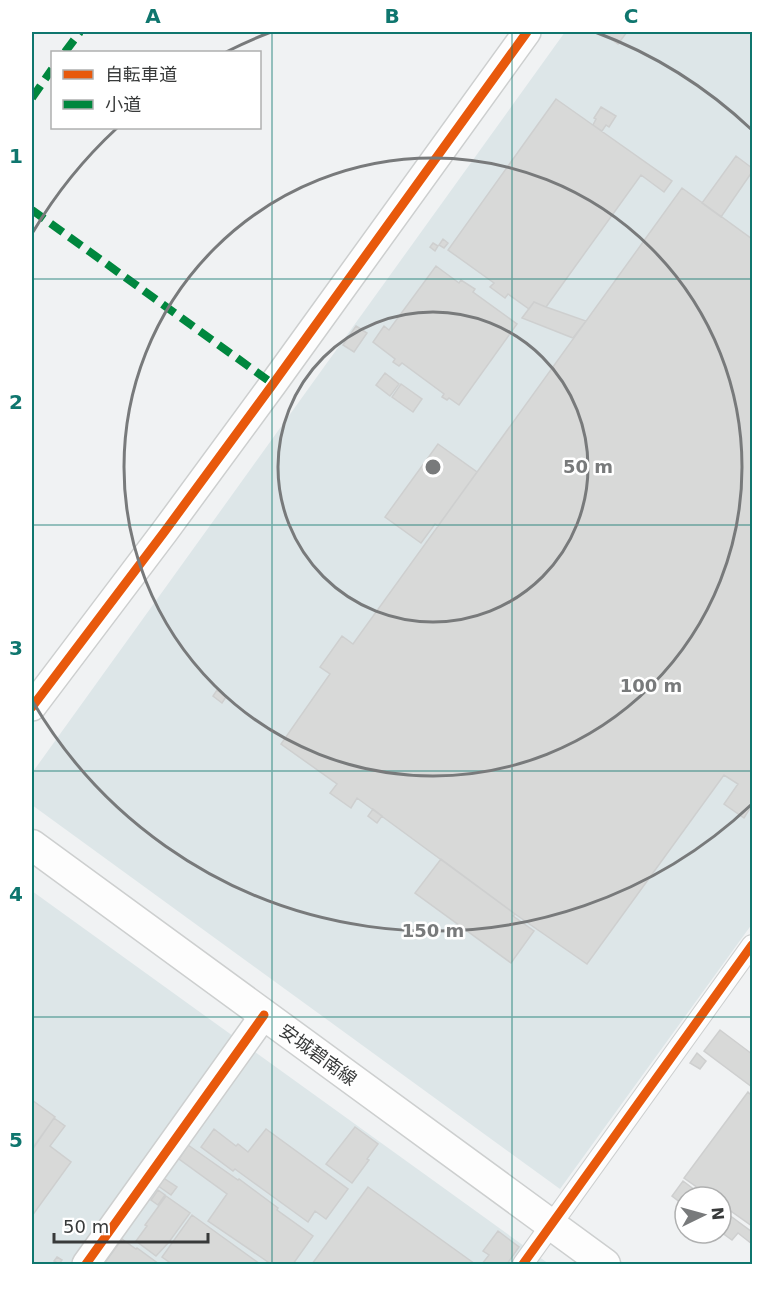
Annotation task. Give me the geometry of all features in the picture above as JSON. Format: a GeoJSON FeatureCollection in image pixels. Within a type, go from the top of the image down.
{"type":"FeatureCollection","features":[{"type":"Feature","properties":{"kind":"main road","name":"安城碧南線"},"geometry":{"type":"LineString","coordinates":[[32,845],[605,1264]]}},
{"type":"Feature","properties":{"kind":"street"},"geometry":{"type":"LineString","coordinates":[[32,707],[266,393],[526,32]]}},
{"type":"Feature","properties":{"kind":"street"},"geometry":{"type":"LineString","coordinates":[[523,1264],[753,945]]}},
{"type":"Feature","properties":{"kind":"street"},"geometry":{"type":"LineString","coordinates":[[86,1264],[264,1015]]}},
{"type":"Feature","properties":{"kind":"shaded area"},"geometry":{"type":"Polygon","coordinates":[[[565,32],[752,32],[752,924],[560,1189],[32,805],[32,773],[565,32]]]}},
{"type":"Feature","properties":{"kind":"shaded area"},"geometry":{"type":"Polygon","coordinates":[[[32,891],[549,1264],[32,1264],[32,891]]]}},
{"type":"Feature","properties":{"kind":"building"},"geometry":{"type":"Polygon","coordinates":[[[601,32],[627,32],[618,44],[601,32]]]}},
{"type":"Feature","properties":{"kind":"building"},"geometry":{"type":"Polygon","coordinates":[[[556,99],[672,181],[664,192],[641,175],[546,307],[534,302],[529,309],[508,294],[505,298],[490,287],[494,283],[448,250],[556,99]]]}},
{"type":"Feature","properties":{"kind":"building"},"geometry":{"type":"Polygon","coordinates":[[[601,107],[616,116],[609,127],[606,125],[602,131],[593,125],[596,119],[594,118],[601,107]]]}},
{"type":"Feature","properties":{"kind":"building"},"geometry":{"type":"Polygon","coordinates":[[[736,156],[752,168],[752,172],[721,217],[702,203],[736,156]]]}},
{"type":"Feature","properties":{"kind":"building"},"geometry":{"type":"Polygon","coordinates":[[[682,188],[752,239],[752,805],[744,818],[724,804],[738,784],[724,775],[587,964],[357,798],[351,808],[330,793],[337,784],[281,744],[330,674],[320,667],[342,636],[353,644],[682,188]]]}},
{"type":"Feature","properties":{"kind":"building"},"geometry":{"type":"Polygon","coordinates":[[[443,239],[448,243],[444,248],[439,245],[443,239]]]}},
{"type":"Feature","properties":{"kind":"building"},"geometry":{"type":"Polygon","coordinates":[[[433,243],[438,246],[435,251],[430,247],[433,243]]]}},
{"type":"Feature","properties":{"kind":"building"},"geometry":{"type":"Polygon","coordinates":[[[436,266],[459,283],[461,280],[475,289],[473,292],[517,324],[459,405],[449,398],[447,400],[442,397],[444,394],[402,363],[399,366],[393,362],[395,359],[373,342],[384,326],[389,330],[436,266]]]}},
{"type":"Feature","properties":{"kind":"building"},"geometry":{"type":"Polygon","coordinates":[[[534,302],[586,321],[573,338],[522,318],[534,302]]]}},
{"type":"Feature","properties":{"kind":"building"},"geometry":{"type":"Polygon","coordinates":[[[356,326],[367,333],[354,352],[343,345],[356,326]]]}},
{"type":"Feature","properties":{"kind":"building"},"geometry":{"type":"Polygon","coordinates":[[[385,373],[399,384],[390,396],[376,385],[385,373]]]}},
{"type":"Feature","properties":{"kind":"building"},"geometry":{"type":"Polygon","coordinates":[[[401,384],[422,399],[413,412],[392,397],[401,384]]]}},
{"type":"Feature","properties":{"kind":"building"},"geometry":{"type":"Polygon","coordinates":[[[438,444],[477,472],[438,526],[435,524],[421,543],[385,517],[438,444]]]}},
{"type":"Feature","properties":{"kind":"building"},"geometry":{"type":"Polygon","coordinates":[[[217,690],[226,697],[222,703],[213,696],[217,690]]]}},
{"type":"Feature","properties":{"kind":"building"},"geometry":{"type":"Polygon","coordinates":[[[373,809],[382,816],[377,823],[368,816],[373,809]]]}},
{"type":"Feature","properties":{"kind":"building"},"geometry":{"type":"Polygon","coordinates":[[[441,859],[515,914],[513,916],[534,931],[511,963],[415,893],[441,859]]]}},
{"type":"Feature","properties":{"kind":"building"},"geometry":{"type":"Polygon","coordinates":[[[720,1030],[752,1054],[752,1087],[704,1051],[720,1030]]]}},
{"type":"Feature","properties":{"kind":"building"},"geometry":{"type":"Polygon","coordinates":[[[697,1053],[706,1061],[700,1069],[690,1063],[697,1053]]]}},
{"type":"Feature","properties":{"kind":"building"},"geometry":{"type":"Polygon","coordinates":[[[748,1092],[752,1096],[752,1226],[733,1213],[733,1185],[694,1185],[684,1178],[748,1092]]]}},
{"type":"Feature","properties":{"kind":"building"},"geometry":{"type":"Polygon","coordinates":[[[32,1100],[55,1117],[32,1149],[32,1100]]]}},
{"type":"Feature","properties":{"kind":"building"},"geometry":{"type":"Polygon","coordinates":[[[54,1118],[65,1126],[50,1146],[71,1162],[32,1216],[32,1150],[54,1118]]]}},
{"type":"Feature","properties":{"kind":"building"},"geometry":{"type":"Polygon","coordinates":[[[355,1127],[378,1144],[352,1183],[326,1164],[355,1127]]]}},
{"type":"Feature","properties":{"kind":"building"},"geometry":{"type":"Polygon","coordinates":[[[214,1129],[248,1152],[266,1129],[348,1189],[326,1219],[315,1211],[308,1222],[201,1147],[214,1129]]]}},
{"type":"Feature","properties":{"kind":"building"},"geometry":{"type":"Polygon","coordinates":[[[188,1145],[239,1179],[313,1236],[293,1264],[271,1264],[208,1221],[227,1194],[179,1159],[188,1145]]]}},
{"type":"Feature","properties":{"kind":"building"},"geometry":{"type":"Polygon","coordinates":[[[162,1177],[177,1187],[171,1195],[157,1185],[162,1177]]]}},
{"type":"Feature","properties":{"kind":"building"},"geometry":{"type":"Polygon","coordinates":[[[368,1187],[475,1264],[312,1264],[368,1187]]]}},
{"type":"Feature","properties":{"kind":"building"},"geometry":{"type":"Polygon","coordinates":[[[158,1190],[165,1195],[158,1205],[151,1200],[158,1190]]]}},
{"type":"Feature","properties":{"kind":"building"},"geometry":{"type":"Polygon","coordinates":[[[166,1196],[190,1213],[156,1256],[136,1241],[166,1196]]]}},
{"type":"Feature","properties":{"kind":"building"},"geometry":{"type":"Polygon","coordinates":[[[192,1215],[260,1264],[172,1264],[162,1257],[192,1215]]]}},
{"type":"Feature","properties":{"kind":"building"},"geometry":{"type":"Polygon","coordinates":[[[733,1218],[752,1232],[752,1244],[738,1233],[733,1239],[733,1218]]]}},
{"type":"Feature","properties":{"kind":"building"},"geometry":{"type":"Polygon","coordinates":[[[498,1231],[519,1247],[507,1264],[482,1264],[489,1255],[483,1251],[498,1231]]]}},
{"type":"Feature","properties":{"kind":"building"},"geometry":{"type":"Polygon","coordinates":[[[122,1239],[137,1248],[159,1264],[104,1264],[122,1239]]]}},
{"type":"Feature","properties":{"kind":"building"},"geometry":{"type":"Polygon","coordinates":[[[57,1257],[62,1260],[59,1264],[54,1261],[57,1257]]]}},
{"type":"Feature","properties":{"kind":"marked path"},"geometry":{"type":"LineString","coordinates":[[66,51],[80,32]]}},
{"type":"Feature","properties":{"kind":"marked path"},"geometry":{"type":"LineString","coordinates":[[32,98],[51,70]]}},
{"type":"Feature","properties":{"kind":"marked path"},"geometry":{"type":"LineString","coordinates":[[32,210],[273,384]]}},
{"type":"Feature","properties":{"kind":"cycle path"},"geometry":{"type":"LineString","coordinates":[[32,707],[273,384],[527,32]]}},
{"type":"Feature","properties":{"kind":"cycle path"},"geometry":{"type":"LineString","coordinates":[[523,1264],[752,945]]}},
{"type":"Feature","properties":{"kind":"cycle path"},"geometry":{"type":"LineString","coordinates":[[86,1264],[264,1015]]}}]}
